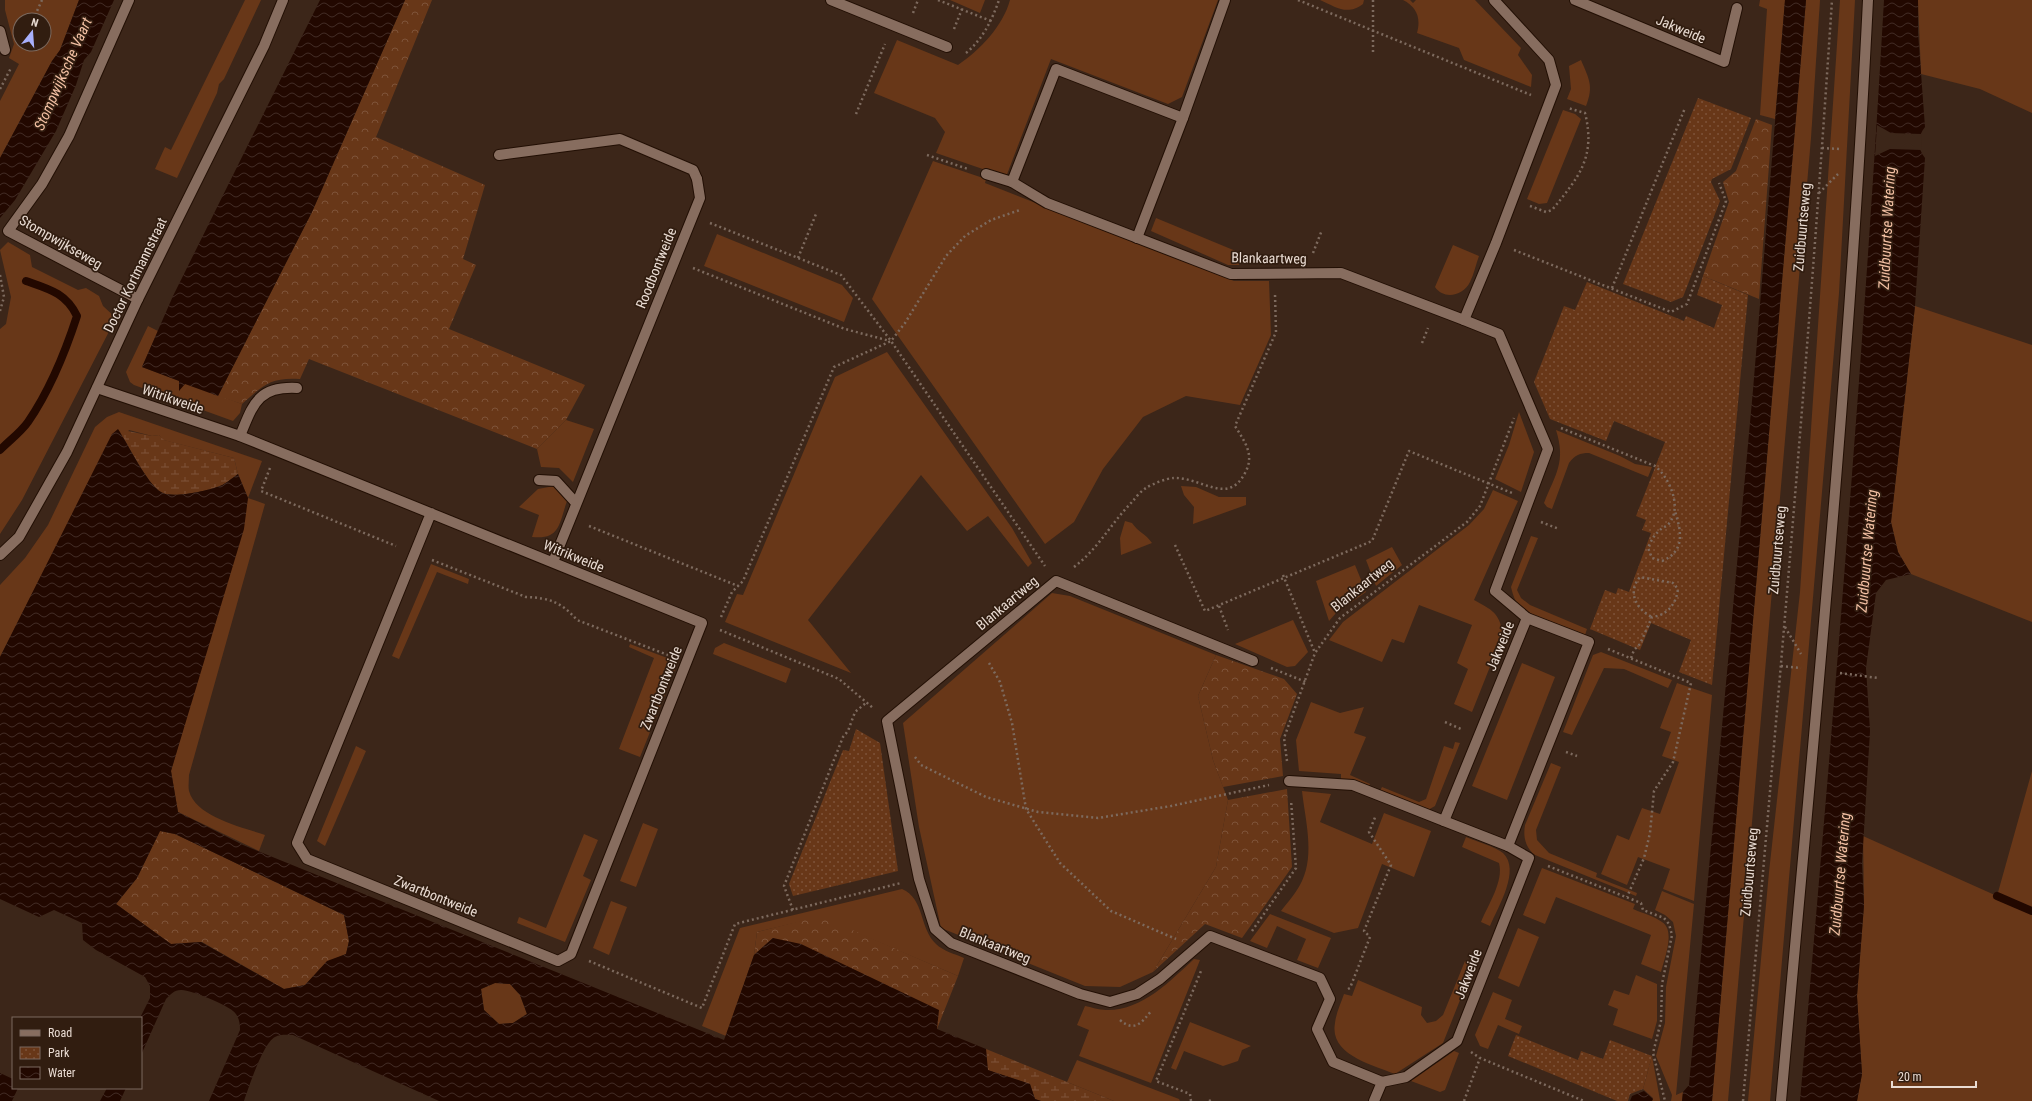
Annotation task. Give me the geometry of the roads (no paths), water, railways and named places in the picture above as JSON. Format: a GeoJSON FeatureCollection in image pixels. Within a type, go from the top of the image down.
{"type":"FeatureCollection","features":[{"type":"Feature","properties":{"kind":"street","name":"Stompwijkseweg"},"geometry":{"type":"LineString","coordinates":[[129,0],[69,136],[42,184],[8,230],[138,299]]}},
{"type":"Feature","properties":{"kind":"street","name":"Doctor Kortmannstraat"},"geometry":{"type":"LineString","coordinates":[[0,555],[19,537],[67,452],[138,299],[264,46],[283,0]]}},
{"type":"Feature","properties":{"kind":"street"},"geometry":{"type":"LineString","coordinates":[[831,0],[947,46]]}},
{"type":"Feature","properties":{"kind":"street"},"geometry":{"type":"LineString","coordinates":[[1137,238],[1183,118],[1225,0]]}},
{"type":"Feature","properties":{"kind":"street"},"geometry":{"type":"LineString","coordinates":[[1464,320],[1496,243],[1556,85],[1549,60],[1494,0]]}},
{"type":"Feature","properties":{"kind":"street","name":"Jakweide"},"geometry":{"type":"LineString","coordinates":[[1575,0],[1724,62],[1737,8]]}},
{"type":"Feature","properties":{"kind":"street"},"geometry":{"type":"LineString","coordinates":[[1781,1101],[1830,544],[1861,146],[1868,0]]}},
{"type":"Feature","properties":{"kind":"street"},"geometry":{"type":"LineString","coordinates":[[0,30],[5,50]]}},
{"type":"Feature","properties":{"kind":"street"},"geometry":{"type":"LineString","coordinates":[[1012,182],[1056,68],[1183,118]]}},
{"type":"Feature","properties":{"kind":"street","name":"Roodbontweide"},"geometry":{"type":"LineString","coordinates":[[499,155],[620,139],[693,170],[697,179],[700,198],[553,562]]}},
{"type":"Feature","properties":{"kind":"street","name":"Blankaartweg"},"geometry":{"type":"LineString","coordinates":[[986,174],[1012,182],[1046,203],[1231,274],[1341,272],[1464,320],[1499,334],[1524,389]]}},
{"type":"Feature","properties":{"kind":"street"},"geometry":{"type":"LineString","coordinates":[[240,436],[254,403],[267,392],[287,387],[297,388]]}},
{"type":"Feature","properties":{"kind":"street","name":"Witrikweide"},"geometry":{"type":"LineString","coordinates":[[97,388],[240,436],[702,622]]}},
{"type":"Feature","properties":{"kind":"street","name":"Jakweide"},"geometry":{"type":"LineString","coordinates":[[1382,1082],[1406,1077],[1457,1041],[1528,858],[1508,846],[1589,642],[1527,618],[1495,591],[1548,449],[1524,389]]}},
{"type":"Feature","properties":{"kind":"street"},"geometry":{"type":"LineString","coordinates":[[539,480],[556,481],[576,503]]}},
{"type":"Feature","properties":{"kind":"street","name":"Zwartbontweide"},"geometry":{"type":"LineString","coordinates":[[431,513],[297,843],[307,859],[558,961],[571,954],[702,622]]}},
{"type":"Feature","properties":{"kind":"street","name":"Blankaartweg"},"geometry":{"type":"LineString","coordinates":[[1254,661],[1056,581],[887,720],[919,879],[935,929],[951,943],[1080,994],[1110,1002],[1137,994],[1160,979],[1210,936],[1320,978],[1330,999],[1317,1029],[1333,1062],[1382,1082]]}},
{"type":"Feature","properties":{"kind":"street","name":"Jakweide"},"geometry":{"type":"LineString","coordinates":[[1444,821],[1527,618]]}},
{"type":"Feature","properties":{"kind":"street"},"geometry":{"type":"LineString","coordinates":[[1289,781],[1353,785],[1508,846]]}},
{"type":"Feature","properties":{"kind":"street"},"geometry":{"type":"LineString","coordinates":[[1374,1101],[1382,1082]]}},
{"type":"Feature","properties":{"kind":"water","name":"Stompwijksche Vaart"},"geometry":{"type":"Polygon","coordinates":[[[79,0],[114,0],[91,52],[84,60],[76,85],[56,131],[15,200],[0,218],[0,158],[52,61],[60,50],[79,0]]]}},
{"type":"Feature","properties":{"kind":"water"},"geometry":{"type":"Polygon","coordinates":[[[320,0],[405,0],[312,212],[218,396],[185,384],[179,391],[179,381],[142,367],[173,296],[320,0]]]}},
{"type":"Feature","properties":{"kind":"water"},"geometry":{"type":"Polygon","coordinates":[[[1785,0],[1806,0],[1712,1101],[1682,1101],[1683,1092],[1689,1085],[1753,390],[1785,0]]]}},
{"type":"Feature","properties":{"kind":"water","name":"Zuidbuurtse Watering"},"geometry":{"type":"Polygon","coordinates":[[[1884,0],[1918,0],[1918,32],[1925,127],[1919,139],[1920,150],[1925,158],[1915,306],[1891,522],[1898,552],[1911,574],[1886,580],[1876,593],[1866,668],[1870,731],[1862,863],[1864,905],[1857,996],[1862,1074],[1857,1101],[1800,1101],[1857,413],[1884,0]]]}},
{"type":"Feature","properties":{"kind":"water"},"geometry":{"type":"Polygon","coordinates":[[[118,429],[144,473],[156,488],[166,494],[189,494],[217,487],[223,485],[238,474],[248,498],[244,529],[171,771],[178,812],[243,845],[724,1040],[754,955],[773,938],[801,944],[939,1010],[937,1029],[986,1049],[988,1070],[1030,1084],[1035,1099],[1041,1101],[439,1101],[293,1035],[280,1035],[270,1041],[261,1056],[244,1101],[209,1101],[240,1030],[239,1020],[233,1011],[208,998],[185,990],[174,992],[166,999],[142,1053],[142,1017],[140,1017],[150,998],[150,986],[145,977],[96,950],[83,940],[82,923],[54,910],[39,917],[0,899],[0,657],[112,434],[118,429]],[[160,831],[137,878],[116,904],[171,944],[201,942],[284,989],[305,985],[327,961],[346,954],[349,941],[344,915],[175,834],[160,831]],[[495,983],[481,989],[484,1010],[499,1024],[513,1023],[527,1014],[520,995],[510,984],[495,983]]]}},
{"type":"Feature","properties":{"kind":"water"},"geometry":{"type":"Polygon","coordinates":[[[0,1073],[12,1079],[12,1089],[18,1089],[12,1101],[0,1101],[0,1073]]]}},
{"type":"Feature","properties":{"kind":"water"},"geometry":{"type":"Polygon","coordinates":[[[106,1089],[126,1089],[120,1101],[100,1101],[106,1089]]]}},
{"type":"Feature","properties":{"kind":"water"},"geometry":{"type":"Polygon","coordinates":[[[1644,1091],[1653,1099],[1652,1101],[1630,1101],[1632,1096],[1644,1091]]]}},
{"type":"Feature","properties":{"kind":"waterway"},"geometry":{"type":"LineString","coordinates":[[0,450],[25,426],[36,410],[62,357],[77,316],[73,308],[62,297],[56,293],[26,281]]}},
{"type":"Feature","properties":{"kind":"waterway"},"geometry":{"type":"LineString","coordinates":[[1997,896],[2032,911]]}}]}
